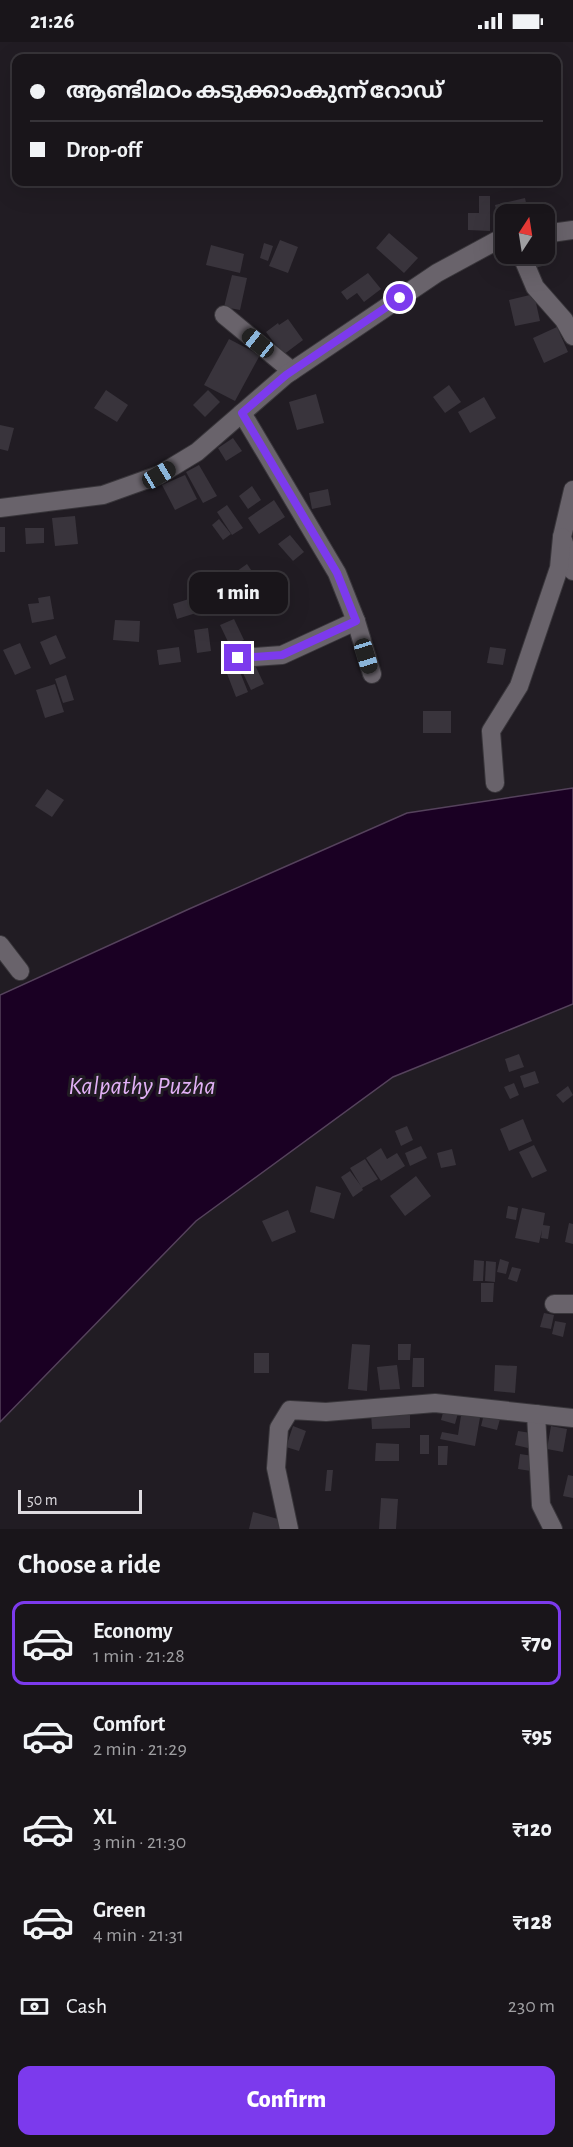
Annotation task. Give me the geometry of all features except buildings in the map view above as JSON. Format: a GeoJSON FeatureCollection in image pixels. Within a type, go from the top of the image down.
{"type":"FeatureCollection","features":[{"type":"Feature","properties":{"kind":"street"},"geometry":{"type":"LineString","coordinates":[[555,232],[573,230]]}},
{"type":"Feature","properties":{"kind":"street"},"geometry":{"type":"LineString","coordinates":[[0,508],[103,495],[159,475],[197,452],[292,371],[437,273],[495,242]]}},
{"type":"Feature","properties":{"kind":"street"},"geometry":{"type":"LineString","coordinates":[[525,264],[535,287],[564,320],[573,336]]}},
{"type":"Feature","properties":{"kind":"street"},"geometry":{"type":"LineString","coordinates":[[224,315],[292,371]]}},
{"type":"Feature","properties":{"kind":"street"},"geometry":{"type":"LineString","coordinates":[[242,413],[337,573],[356,621],[372,674]]}},
{"type":"Feature","properties":{"kind":"street"},"geometry":{"type":"LineString","coordinates":[[495,783],[491,732],[519,686],[559,568],[562,537],[573,490]]}},
{"type":"Feature","properties":{"kind":"street"},"geometry":{"type":"LineString","coordinates":[[562,537],[573,571]]}},
{"type":"Feature","properties":{"kind":"street"},"geometry":{"type":"LineString","coordinates":[[238,658],[282,655],[356,621]]}},
{"type":"Feature","properties":{"kind":"street"},"geometry":{"type":"LineString","coordinates":[[0,945],[20,972]]}},
{"type":"Feature","properties":{"kind":"street"},"geometry":{"type":"LineString","coordinates":[[554,1304],[573,1304]]}},
{"type":"Feature","properties":{"kind":"street"},"geometry":{"type":"LineString","coordinates":[[289,1529],[276,1468],[279,1428],[290,1410],[326,1412],[435,1403],[573,1418]]}},
{"type":"Feature","properties":{"kind":"street"},"geometry":{"type":"LineString","coordinates":[[536,1414],[541,1505],[553,1529]]}},
{"type":"Feature","properties":{"kind":"water","name":"Kalpathy Puzha"},"geometry":{"type":"Polygon","coordinates":[[[573,788],[573,1004],[393,1077],[196,1221],[0,1422],[0,995],[407,813],[573,788]]]}},
{"type":"Feature","properties":{"kind":"route"},"geometry":{"type":"LineString","coordinates":[[238,658],[282,655],[356,621],[337,573],[242,413],[286,375],[400,298]]}}]}
